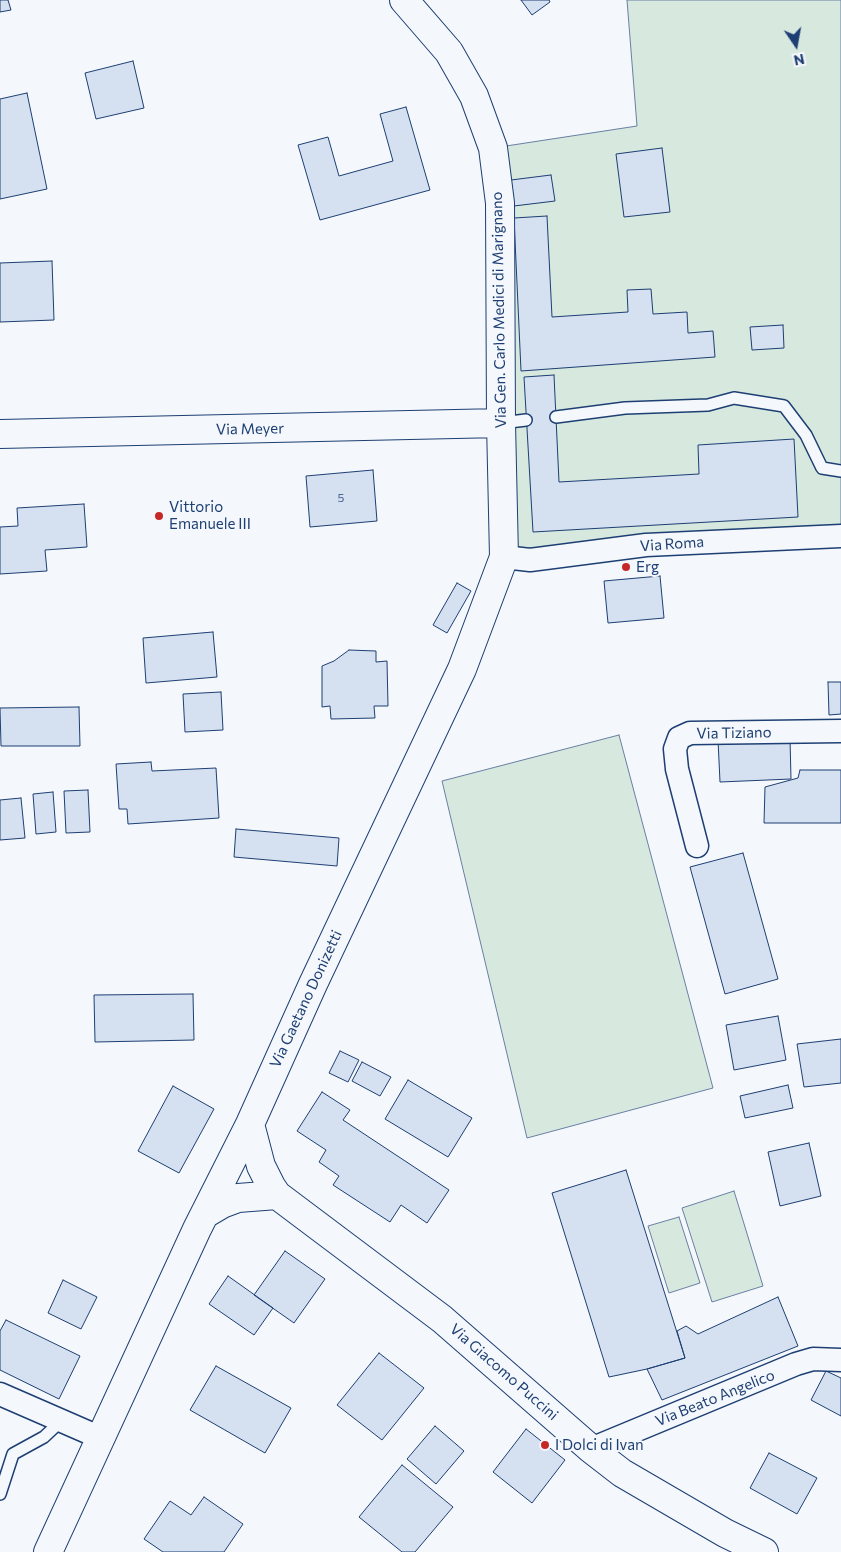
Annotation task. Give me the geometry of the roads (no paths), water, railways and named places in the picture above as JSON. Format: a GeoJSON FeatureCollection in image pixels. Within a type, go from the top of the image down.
{"type":"FeatureCollection","features":[{"type":"Feature","properties":{"kind":"street","name":"Via Gen. Carlo Medici di Marignano"},"geometry":{"type":"LineString","coordinates":[[404,0],[449,52],[474,96],[493,148],[500,204],[513,422],[504,557]]}},
{"type":"Feature","properties":{"kind":"street","name":"Via Meyer"},"geometry":{"type":"LineString","coordinates":[[0,434],[513,422]]}},
{"type":"Feature","properties":{"kind":"street","name":"Via Roma"},"geometry":{"type":"LineString","coordinates":[[504,557],[530,560],[646,545],[841,536]]}},
{"type":"Feature","properties":{"kind":"street","name":"Via Gaetano Donizetti"},"geometry":{"type":"LineString","coordinates":[[48,1552],[205,1214],[250,1124],[317,974],[462,669],[504,557]]}},
{"type":"Feature","properties":{"kind":"street","name":"Via Tiziano"},"geometry":{"type":"LineString","coordinates":[[698,846],[677,769],[675,749],[679,738],[690,734],[841,731]]}},
{"type":"Feature","properties":{"kind":"street","name":"Via Giacomo Puccini"},"geometry":{"type":"LineString","coordinates":[[250,1124],[261,1166],[270,1186],[277,1195],[442,1319],[591,1449],[622,1473],[725,1533],[764,1552]]}},
{"type":"Feature","properties":{"kind":"street"},"geometry":{"type":"LineString","coordinates":[[205,1214],[222,1204],[238,1198],[277,1195]]}},
{"type":"Feature","properties":{"kind":"street","name":"Via Beato Angelico"},"geometry":{"type":"LineString","coordinates":[[591,1449],[796,1364],[813,1359],[841,1360]]}},
{"type":"Feature","properties":{"kind":"street"},"geometry":{"type":"LineString","coordinates":[[0,1394],[101,1438]]}},
{"type":"Feature","properties":{"kind":"lane"},"geometry":{"type":"LineString","coordinates":[[556,417],[625,408],[708,405],[734,398],[784,406],[806,435],[822,468],[841,471]]}},
{"type":"Feature","properties":{"kind":"lane"},"geometry":{"type":"LineString","coordinates":[[0,1494],[13,1454],[44,1437],[62,1421]]}},
{"type":"Feature","properties":{"kind":"place","name":"Vittorio Emanuele III"},"geometry":{"type":"Point","coordinates":[159,516]}},
{"type":"Feature","properties":{"kind":"place","name":"Erg"},"geometry":{"type":"Point","coordinates":[626,567]}},
{"type":"Feature","properties":{"kind":"place","name":"I Dolci di Ivan"},"geometry":{"type":"Point","coordinates":[545,1445]}}]}
